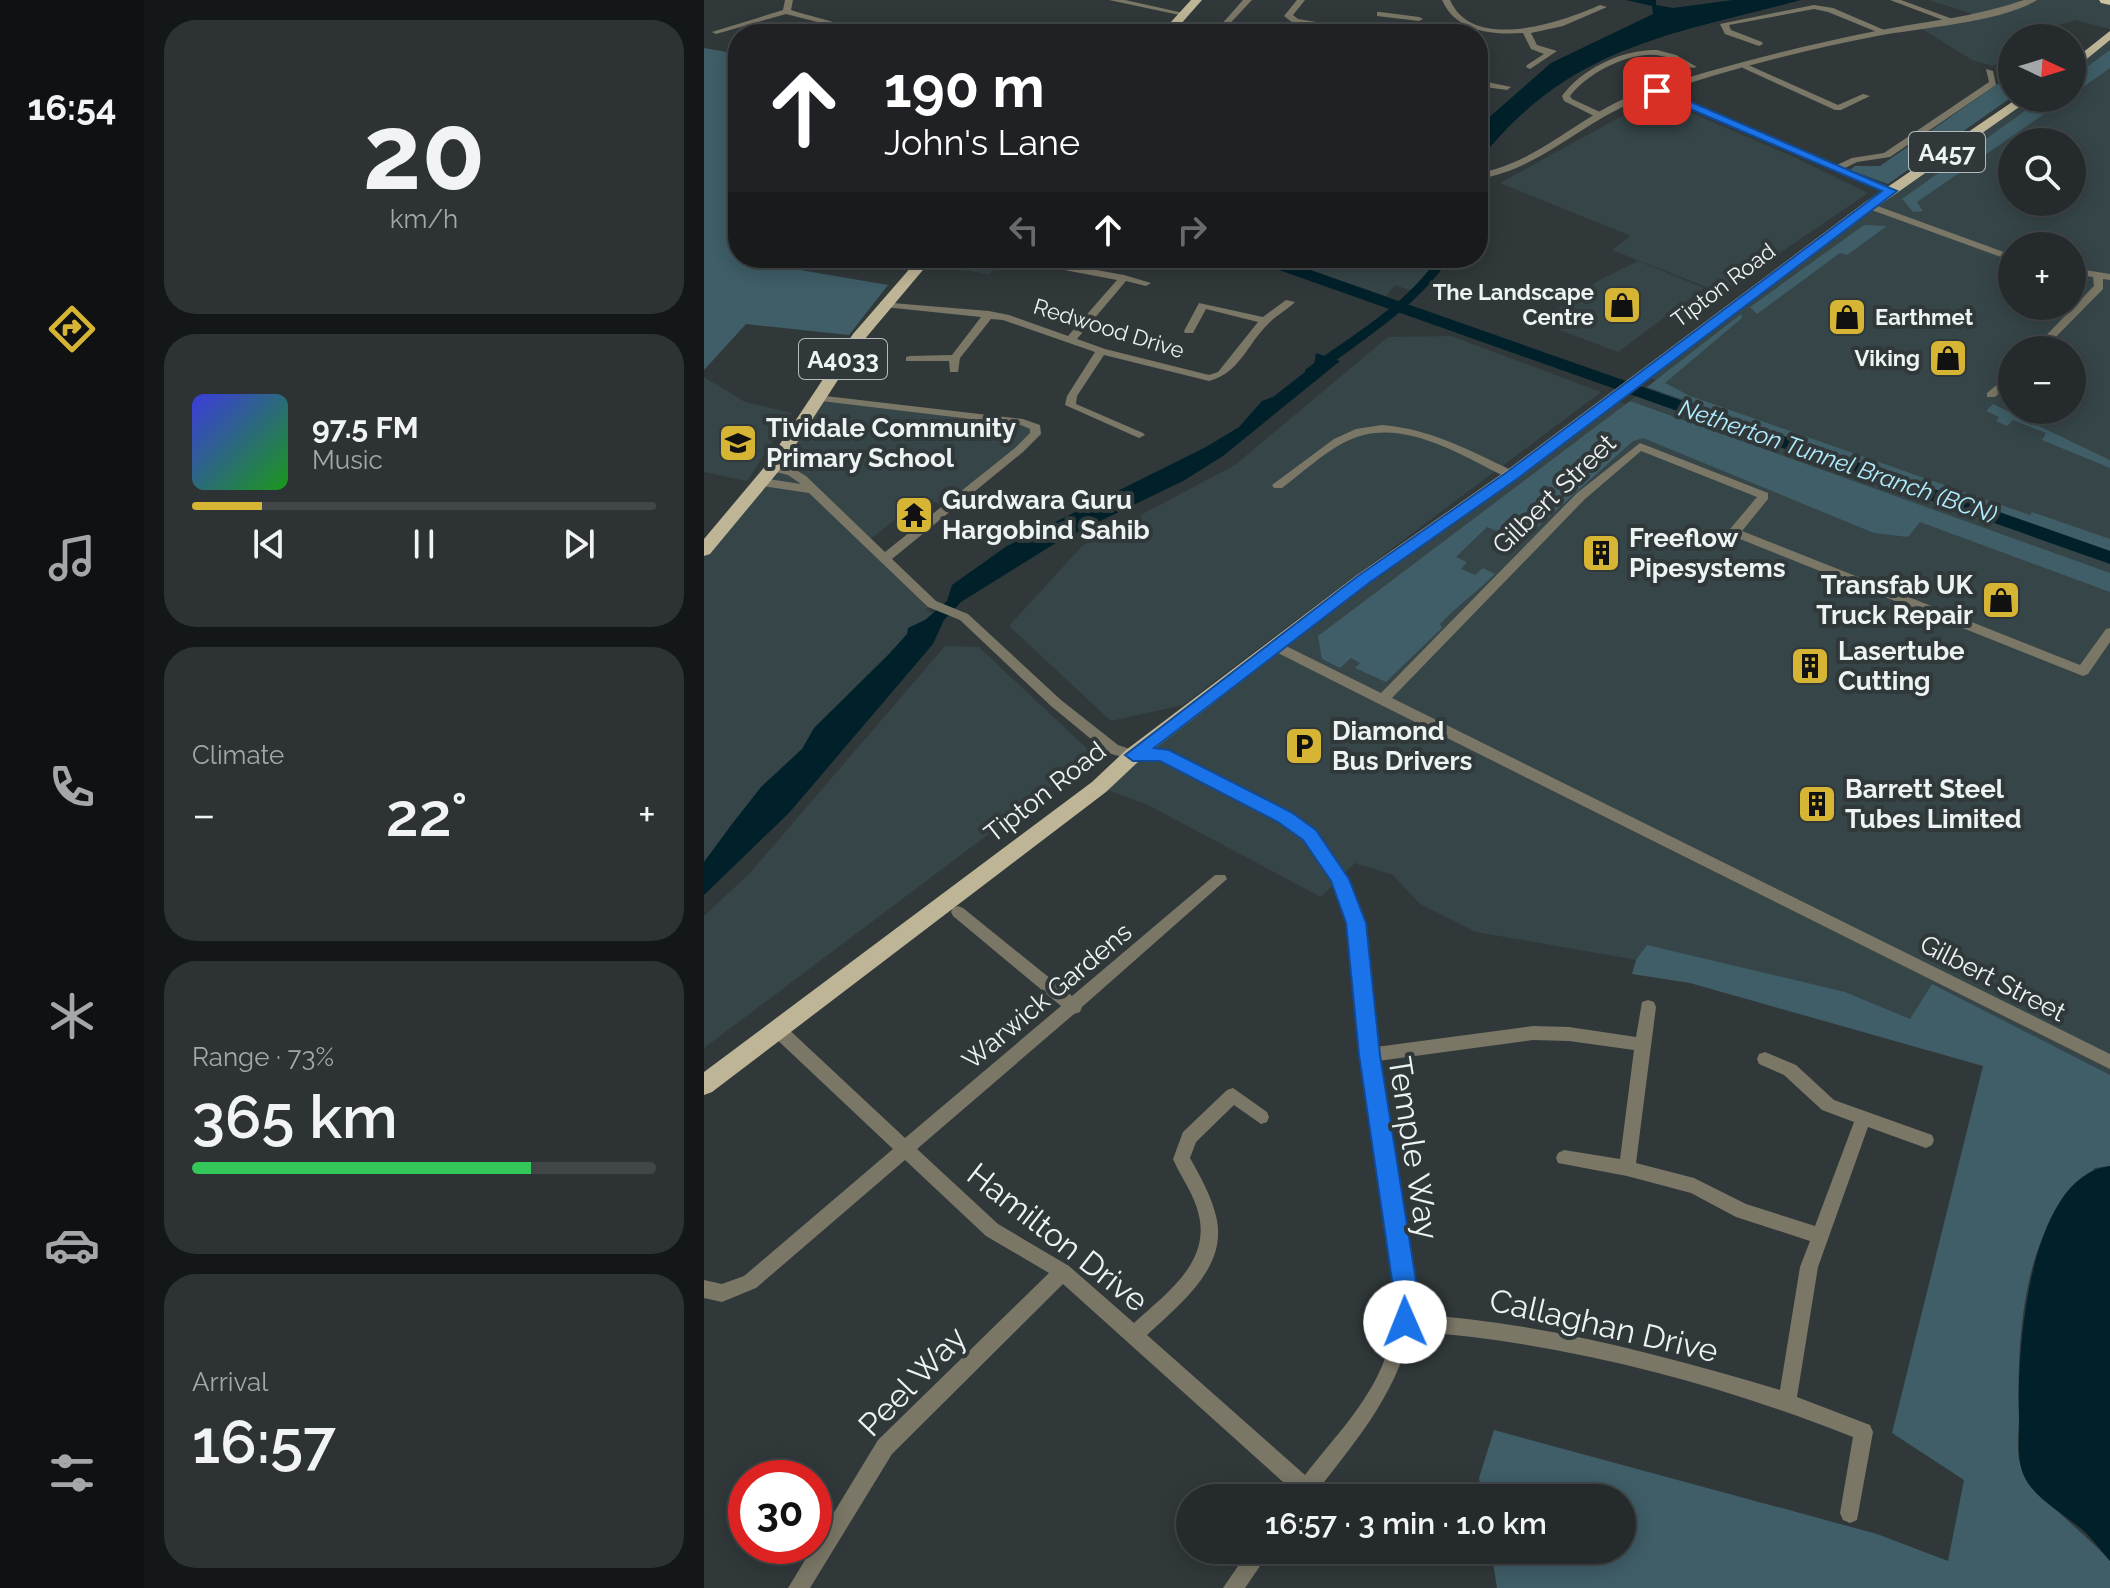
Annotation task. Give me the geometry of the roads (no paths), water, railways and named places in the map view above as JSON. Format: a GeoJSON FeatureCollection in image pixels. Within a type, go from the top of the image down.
{"type":"FeatureCollection","features":[{"type":"Feature","properties":{"kind":"main road"},"geometry":{"type":"LineString","coordinates":[[1175,24],[1197,0]]}},
{"type":"Feature","properties":{"kind":"main road"},"geometry":{"type":"LineString","coordinates":[[2086,55],[2105,38],[2110,25]]}},
{"type":"Feature","properties":{"kind":"main road","name":"A457"},"geometry":{"type":"LineString","coordinates":[[1869,206],[2006,112]]}},
{"type":"Feature","properties":{"kind":"main road","name":"Tipton Road"},"geometry":{"type":"LineString","coordinates":[[704,1085],[1099,787],[1133,755],[1363,579],[1512,475],[1869,206]]}},
{"type":"Feature","properties":{"kind":"main road","name":"A4033"},"geometry":{"type":"LineString","coordinates":[[705,547],[767,475],[884,304],[917,268]]}},
{"type":"Feature","properties":{"kind":"street"},"geometry":{"type":"LineString","coordinates":[[787,11],[789,0]]}},
{"type":"Feature","properties":{"kind":"street"},"geometry":{"type":"LineString","coordinates":[[1113,0],[1184,14]]}},
{"type":"Feature","properties":{"kind":"street"},"geometry":{"type":"LineString","coordinates":[[1227,24],[1231,14],[1248,0]]}},
{"type":"Feature","properties":{"kind":"street"},"geometry":{"type":"LineString","coordinates":[[1301,0],[1288,16],[1296,21],[1314,24]]}},
{"type":"Feature","properties":{"kind":"street"},"geometry":{"type":"LineString","coordinates":[[1446,0],[1455,16],[1471,24]]}},
{"type":"Feature","properties":{"kind":"street"},"geometry":{"type":"LineString","coordinates":[[1894,0],[1954,21]]}},
{"type":"Feature","properties":{"kind":"street"},"geometry":{"type":"LineString","coordinates":[[1488,175],[1501,173],[1597,114],[1657,91],[1808,48],[1992,14],[2033,0]]}},
{"type":"Feature","properties":{"kind":"street"},"geometry":{"type":"LineString","coordinates":[[1488,27],[1526,31],[1556,26],[1603,7]]}},
{"type":"Feature","properties":{"kind":"street"},"geometry":{"type":"LineString","coordinates":[[1759,44],[1728,32],[1724,24],[1814,7],[1830,10],[1885,32]]}},
{"type":"Feature","properties":{"kind":"street"},"geometry":{"type":"LineString","coordinates":[[743,24],[787,11],[834,24]]}},
{"type":"Feature","properties":{"kind":"street"},"geometry":{"type":"LineString","coordinates":[[1372,24],[1382,11],[1419,19]]}},
{"type":"Feature","properties":{"kind":"street"},"geometry":{"type":"LineString","coordinates":[[1592,12],[1605,18]]}},
{"type":"Feature","properties":{"kind":"street"},"geometry":{"type":"LineString","coordinates":[[716,32],[728,28]]}},
{"type":"Feature","properties":{"kind":"street"},"geometry":{"type":"LineString","coordinates":[[1526,31],[1534,47],[1552,51],[1530,67]]}},
{"type":"Feature","properties":{"kind":"street"},"geometry":{"type":"LineString","coordinates":[[1597,114],[1568,101],[1567,92],[1598,70],[1644,52],[1668,54],[1688,65],[1698,57]]}},
{"type":"Feature","properties":{"kind":"street"},"geometry":{"type":"LineString","coordinates":[[1746,66],[1841,111],[1866,96]]}},
{"type":"Feature","properties":{"kind":"street"},"geometry":{"type":"LineString","coordinates":[[1837,168],[1855,160],[1887,155],[1993,83],[1989,71]]}},
{"type":"Feature","properties":{"kind":"street"},"geometry":{"type":"LineString","coordinates":[[1488,84],[1507,87]]}},
{"type":"Feature","properties":{"kind":"street"},"geometry":{"type":"LineString","coordinates":[[1657,91],[1891,191]]}},
{"type":"Feature","properties":{"kind":"street"},"geometry":{"type":"LineString","coordinates":[[1869,206],[1998,253]]}},
{"type":"Feature","properties":{"kind":"street"},"geometry":{"type":"LineString","coordinates":[[1069,268],[1146,283]]}},
{"type":"Feature","properties":{"kind":"street"},"geometry":{"type":"LineString","coordinates":[[2051,336],[2099,287],[2104,276]]}},
{"type":"Feature","properties":{"kind":"street"},"geometry":{"type":"LineString","coordinates":[[1070,340],[1124,278]]}},
{"type":"Feature","properties":{"kind":"street","name":"Redwood Drive"},"geometry":{"type":"LineString","coordinates":[[884,304],[989,314],[1101,351],[1209,378],[1222,374],[1240,356],[1265,321],[1290,302]]}},
{"type":"Feature","properties":{"kind":"street"},"geometry":{"type":"LineString","coordinates":[[1189,331],[1203,305],[1265,321]]}},
{"type":"Feature","properties":{"kind":"street"},"geometry":{"type":"LineString","coordinates":[[910,359],[955,364],[989,314]]}},
{"type":"Feature","properties":{"kind":"street"},"geometry":{"type":"LineString","coordinates":[[1101,351],[1072,396],[1070,405],[1139,435]]}},
{"type":"Feature","properties":{"kind":"street"},"geometry":{"type":"LineString","coordinates":[[1991,395],[1998,388]]}},
{"type":"Feature","properties":{"kind":"street"},"geometry":{"type":"LineString","coordinates":[[817,398],[1023,422],[1036,427],[1035,434],[1019,450],[885,558]]}},
{"type":"Feature","properties":{"kind":"street"},"geometry":{"type":"LineString","coordinates":[[1278,485],[1339,440],[1372,430],[1400,429],[1425,435],[1512,475]]}},
{"type":"Feature","properties":{"kind":"street","name":"Gilbert Street"},"geometry":{"type":"LineString","coordinates":[[1382,700],[1581,496],[1640,446],[1764,496],[1734,532],[1874,589],[2083,671],[2110,632]]}},
{"type":"Feature","properties":{"kind":"street"},"geometry":{"type":"LineString","coordinates":[[767,475],[809,489],[932,604],[961,616],[1113,749],[1133,755]]}},
{"type":"Feature","properties":{"kind":"street","name":"Gilbert Street"},"geometry":{"type":"LineString","coordinates":[[1277,647],[2110,1062]]}},
{"type":"Feature","properties":{"kind":"street","name":"Temple Way"},"geometry":{"type":"LineString","coordinates":[[1133,755],[1163,755],[1284,817],[1309,835],[1339,879],[1356,923],[1369,1055],[1405,1287],[1405,1322],[1387,1383],[1311,1484]]}},
{"type":"Feature","properties":{"kind":"street","name":"Warwick Gardens"},"geometry":{"type":"LineString","coordinates":[[704,1289],[722,1293],[750,1282],[1220,879]]}},
{"type":"Feature","properties":{"kind":"street"},"geometry":{"type":"LineString","coordinates":[[958,912],[1074,1007]]}},
{"type":"Feature","properties":{"kind":"street"},"geometry":{"type":"LineString","coordinates":[[1627,1168],[1648,1007]]}},
{"type":"Feature","properties":{"kind":"street","name":"Hamilton Drive"},"geometry":{"type":"LineString","coordinates":[[777,1029],[992,1230],[1063,1272],[1135,1334],[1292,1484]]}},
{"type":"Feature","properties":{"kind":"street"},"geometry":{"type":"LineString","coordinates":[[1369,1055],[1533,1033],[1569,1034],[1644,1045]]}},
{"type":"Feature","properties":{"kind":"street"},"geometry":{"type":"LineString","coordinates":[[1765,1059],[1790,1070],[1828,1105],[1926,1140]]}},
{"type":"Feature","properties":{"kind":"street"},"geometry":{"type":"LineString","coordinates":[[1135,1334],[1191,1282],[1211,1248],[1210,1212],[1181,1159],[1189,1137],[1233,1095],[1261,1117]]}},
{"type":"Feature","properties":{"kind":"street"},"geometry":{"type":"LineString","coordinates":[[1787,1402],[1809,1267],[1863,1119]]}},
{"type":"Feature","properties":{"kind":"street"},"geometry":{"type":"LineString","coordinates":[[1564,1158],[1627,1168],[1694,1186],[1742,1211],[1819,1236]]}},
{"type":"Feature","properties":{"kind":"street","name":"Peel Way"},"geometry":{"type":"LineString","coordinates":[[798,1588],[885,1447],[1063,1272]]}},
{"type":"Feature","properties":{"kind":"street","name":"Callaghan Drive"},"geometry":{"type":"LineString","coordinates":[[1405,1322],[1507,1330],[1678,1369],[1787,1402],[1863,1432],[1850,1513]]}},
{"type":"Feature","properties":{"kind":"street"},"geometry":{"type":"LineString","coordinates":[[1233,1588],[1251,1564]]}},
{"type":"Feature","properties":{"kind":"water"},"geometry":{"type":"Polygon","coordinates":[[[1626,0],[1656,0],[1656,5],[1673,8],[1733,0],[1801,0],[1665,36],[1585,69],[1548,93],[1512,123],[1488,151],[1488,118],[1551,63],[1653,14],[1652,6],[1626,0]]]}},
{"type":"Feature","properties":{"kind":"water","name":"Netherton Tunnel Branch (BCN)"},"geometry":{"type":"Polygon","coordinates":[[[1273,268],[1304,268],[2110,551],[2110,564],[1273,268]]]}},
{"type":"Feature","properties":{"kind":"water"},"geometry":{"type":"Polygon","coordinates":[[[1316,353],[1340,361],[1223,456],[1183,481],[1059,541],[961,602],[944,620],[933,644],[789,813],[704,895],[704,862],[761,787],[802,749],[814,728],[889,654],[907,634],[908,628],[925,620],[947,601],[952,585],[1007,546],[1206,447],[1239,427],[1262,401],[1273,397],[1314,365],[1316,353]]]}},
{"type":"Feature","properties":{"kind":"water"},"geometry":{"type":"Polygon","coordinates":[[[2110,1166],[2110,1561],[2086,1533],[2043,1500],[2024,1476],[2019,1446],[2019,1387],[2025,1311],[2045,1233],[2061,1200],[2082,1177],[2110,1166]]]}},
{"type":"Feature","properties":{"kind":"waterway"},"geometry":{"type":"LineString","coordinates":[[1310,373],[1400,307],[1437,268]]}},
{"type":"Feature","properties":{"kind":"place","name":"The Landscape Centre"},"geometry":{"type":"Point","coordinates":[1622,305]}},
{"type":"Feature","properties":{"kind":"place","name":"Earthmet"},"geometry":{"type":"Point","coordinates":[1847,317]}},
{"type":"Feature","properties":{"kind":"place","name":"Viking"},"geometry":{"type":"Point","coordinates":[1948,358]}},
{"type":"Feature","properties":{"kind":"place","name":"Tividale Community Primary School"},"geometry":{"type":"Point","coordinates":[738,443]}},
{"type":"Feature","properties":{"kind":"place","name":"Gurdwara Guru Hargobind Sahib"},"geometry":{"type":"Point","coordinates":[914,515]}},
{"type":"Feature","properties":{"kind":"place","name":"Freeflow Pipesystems"},"geometry":{"type":"Point","coordinates":[1601,553]}},
{"type":"Feature","properties":{"kind":"place","name":"Transfab UK Truck Repair"},"geometry":{"type":"Point","coordinates":[2001,600]}},
{"type":"Feature","properties":{"kind":"place","name":"Lasertube Cutting"},"geometry":{"type":"Point","coordinates":[1810,666]}},
{"type":"Feature","properties":{"kind":"place","name":"Diamond Bus Drivers"},"geometry":{"type":"Point","coordinates":[1304,746]}},
{"type":"Feature","properties":{"kind":"place","name":"Barrett Steel Tubes Limited"},"geometry":{"type":"Point","coordinates":[1817,804]}}]}
